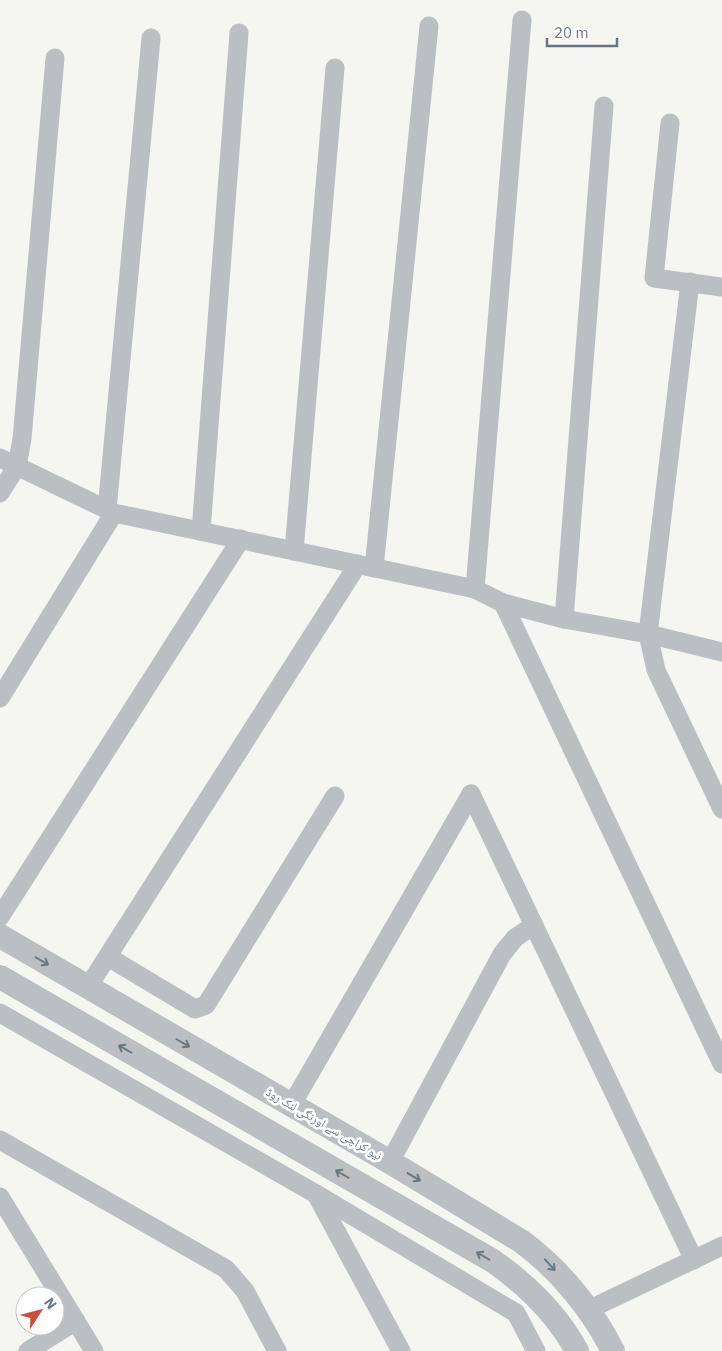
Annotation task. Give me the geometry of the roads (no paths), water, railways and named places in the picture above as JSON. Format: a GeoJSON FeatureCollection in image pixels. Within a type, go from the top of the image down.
{"type":"FeatureCollection","features":[{"type":"Feature","properties":{"kind":"street"},"geometry":{"type":"LineString","coordinates":[[475,589],[522,20]]}},
{"type":"Feature","properties":{"kind":"street"},"geometry":{"type":"LineString","coordinates":[[88,987],[366,566],[429,26]]}},
{"type":"Feature","properties":{"kind":"street"},"geometry":{"type":"LineString","coordinates":[[201,531],[239,33]]}},
{"type":"Feature","properties":{"kind":"street"},"geometry":{"type":"LineString","coordinates":[[0,698],[111,511],[151,38]]}},
{"type":"Feature","properties":{"kind":"street"},"geometry":{"type":"LineString","coordinates":[[0,494],[8,462],[22,439],[55,58]]}},
{"type":"Feature","properties":{"kind":"street"},"geometry":{"type":"LineString","coordinates":[[294,551],[335,68]]}},
{"type":"Feature","properties":{"kind":"street"},"geometry":{"type":"LineString","coordinates":[[564,619],[604,106]]}},
{"type":"Feature","properties":{"kind":"street"},"geometry":{"type":"LineString","coordinates":[[670,123],[654,278],[722,287]]}},
{"type":"Feature","properties":{"kind":"street"},"geometry":{"type":"LineString","coordinates":[[690,282],[648,634],[656,670],[722,809]]}},
{"type":"Feature","properties":{"kind":"street"},"geometry":{"type":"LineString","coordinates":[[8,462],[111,511],[475,589],[503,603],[564,619],[648,634],[722,652]]}},
{"type":"Feature","properties":{"kind":"street"},"geometry":{"type":"LineString","coordinates":[[0,917],[240,540]]}},
{"type":"Feature","properties":{"kind":"street"},"geometry":{"type":"LineString","coordinates":[[503,603],[722,1064]]}},
{"type":"Feature","properties":{"kind":"street"},"geometry":{"type":"LineString","coordinates":[[291,1106],[471,794],[694,1260]]}},
{"type":"Feature","properties":{"kind":"street"},"geometry":{"type":"LineString","coordinates":[[108,957],[195,1009],[206,1005],[335,796]]}},
{"type":"Feature","properties":{"kind":"street"},"geometry":{"type":"LineString","coordinates":[[390,1162],[502,954],[515,938],[534,925]]}},
{"type":"Feature","properties":{"kind":"street","name":"نیو کراچی سے اورنگی لنک روڈ"},"geometry":{"type":"LineString","coordinates":[[0,936],[390,1162],[521,1241],[542,1256],[588,1310],[613,1351]]}},
{"type":"Feature","properties":{"kind":"street"},"geometry":{"type":"LineString","coordinates":[[0,976],[493,1261],[518,1279],[539,1298],[557,1320],[577,1351]]}},
{"type":"Feature","properties":{"kind":"street"},"geometry":{"type":"LineString","coordinates":[[0,1015],[316,1194],[516,1313],[536,1351]]}},
{"type":"Feature","properties":{"kind":"street"},"geometry":{"type":"LineString","coordinates":[[0,1140],[226,1269],[245,1291],[277,1351]]}},
{"type":"Feature","properties":{"kind":"street"},"geometry":{"type":"LineString","coordinates":[[316,1194],[401,1351]]}},
{"type":"Feature","properties":{"kind":"street"},"geometry":{"type":"LineString","coordinates":[[0,1197],[94,1351]]}},
{"type":"Feature","properties":{"kind":"street"},"geometry":{"type":"LineString","coordinates":[[588,1310],[722,1246]]}},
{"type":"Feature","properties":{"kind":"street"},"geometry":{"type":"LineString","coordinates":[[28,1351],[76,1321]]}}]}
